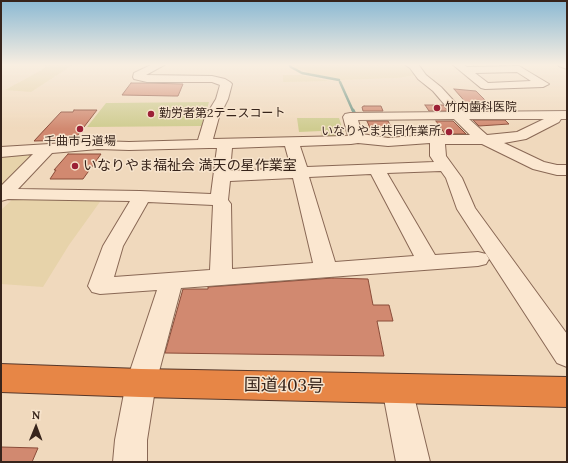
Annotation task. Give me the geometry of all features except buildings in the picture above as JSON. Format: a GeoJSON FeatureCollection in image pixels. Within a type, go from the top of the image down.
{"type":"FeatureCollection","features":[{"type":"Feature","properties":{"kind":"highway","name":"国道403号"},"geometry":{"type":"LineString","coordinates":[[1,378],[141,383],[567,392]]}},
{"type":"Feature","properties":{"kind":"street"},"geometry":{"type":"LineString","coordinates":[[204,145],[212,117],[222,99],[226,86]]}},
{"type":"Feature","properties":{"kind":"street"},"geometry":{"type":"LineString","coordinates":[[433,86],[459,113],[460,119],[482,138],[534,164],[557,170],[567,170]]}},
{"type":"Feature","properties":{"kind":"street"},"geometry":{"type":"LineString","coordinates":[[485,86],[496,86]]}},
{"type":"Feature","properties":{"kind":"street"},"geometry":{"type":"LineString","coordinates":[[356,138],[350,117],[567,115]]}},
{"type":"Feature","properties":{"kind":"street"},"geometry":{"type":"LineString","coordinates":[[1,152],[98,145],[129,146],[292,143],[351,140],[356,138],[388,142],[437,139],[487,140],[521,136],[554,119],[550,116]]}},
{"type":"Feature","properties":{"kind":"street"},"geometry":{"type":"LineString","coordinates":[[434,166],[438,156],[437,139]]}},
{"type":"Feature","properties":{"kind":"street"},"geometry":{"type":"LineString","coordinates":[[388,142],[434,166],[450,172],[454,178],[466,209],[567,355]]}},
{"type":"Feature","properties":{"kind":"street"},"geometry":{"type":"LineString","coordinates":[[292,143],[326,270]]}},
{"type":"Feature","properties":{"kind":"street"},"geometry":{"type":"LineString","coordinates":[[221,277],[222,204],[219,200],[225,144]]}},
{"type":"Feature","properties":{"kind":"street"},"geometry":{"type":"LineString","coordinates":[[2,195],[48,148]]}},
{"type":"Feature","properties":{"kind":"street"},"geometry":{"type":"LineString","coordinates":[[222,176],[434,166]]}},
{"type":"Feature","properties":{"kind":"street"},"geometry":{"type":"LineString","coordinates":[[376,169],[428,262]]}},
{"type":"Feature","properties":{"kind":"street"},"geometry":{"type":"LineString","coordinates":[[2,195],[140,196],[219,200]]}},
{"type":"Feature","properties":{"kind":"street"},"geometry":{"type":"LineString","coordinates":[[140,196],[138,205],[113,246],[100,286],[478,259]]}},
{"type":"Feature","properties":{"kind":"street"},"geometry":{"type":"LineString","coordinates":[[130,462],[141,383],[172,280]]}},
{"type":"Feature","properties":{"kind":"street"},"geometry":{"type":"LineString","coordinates":[[397,388],[413,462]]}},
{"type":"Feature","properties":{"kind":"shaded area"},"geometry":{"type":"Polygon","coordinates":[[[13,86],[41,86],[31,92],[5,90],[13,86]]]}},
{"type":"Feature","properties":{"kind":"shaded area","name":"勤労者第2テニスコート"},"geometry":{"type":"Polygon","coordinates":[[[209,102],[202,126],[87,127],[106,103],[209,102]]]}},
{"type":"Feature","properties":{"kind":"shaded area"},"geometry":{"type":"Polygon","coordinates":[[[297,118],[339,118],[344,133],[339,136],[322,137],[321,131],[299,132],[297,118]]]}},
{"type":"Feature","properties":{"kind":"shaded area"},"geometry":{"type":"Polygon","coordinates":[[[32,152],[36,155],[1,189],[1,159],[7,154],[32,152]]]}},
{"type":"Feature","properties":{"kind":"shaded area"},"geometry":{"type":"Polygon","coordinates":[[[15,197],[102,199],[69,245],[43,287],[1,284],[1,210],[15,197]]]}},
{"type":"Feature","properties":{"kind":"waterway"},"geometry":{"type":"LineString","coordinates":[[342,86],[353,111]]}},
{"type":"Feature","properties":{"kind":"waterway"},"geometry":{"type":"LineString","coordinates":[[353,110],[355,114]]}},
{"type":"Feature","properties":{"kind":"place","name":"竹内歯科医院"},"geometry":{"type":"Point","coordinates":[437,108]}},
{"type":"Feature","properties":{"kind":"place","name":"勤労者第2テニスコート"},"geometry":{"type":"Point","coordinates":[151,114]}},
{"type":"Feature","properties":{"kind":"place","name":"千曲市弓道場"},"geometry":{"type":"Point","coordinates":[80,129]}},
{"type":"Feature","properties":{"kind":"place","name":"いなりやま共同作業所"},"geometry":{"type":"Point","coordinates":[449,132]}},
{"type":"Feature","properties":{"kind":"place","name":"いなりやま福祉会 満天の星作業室"},"geometry":{"type":"Point","coordinates":[75,166]}}]}
